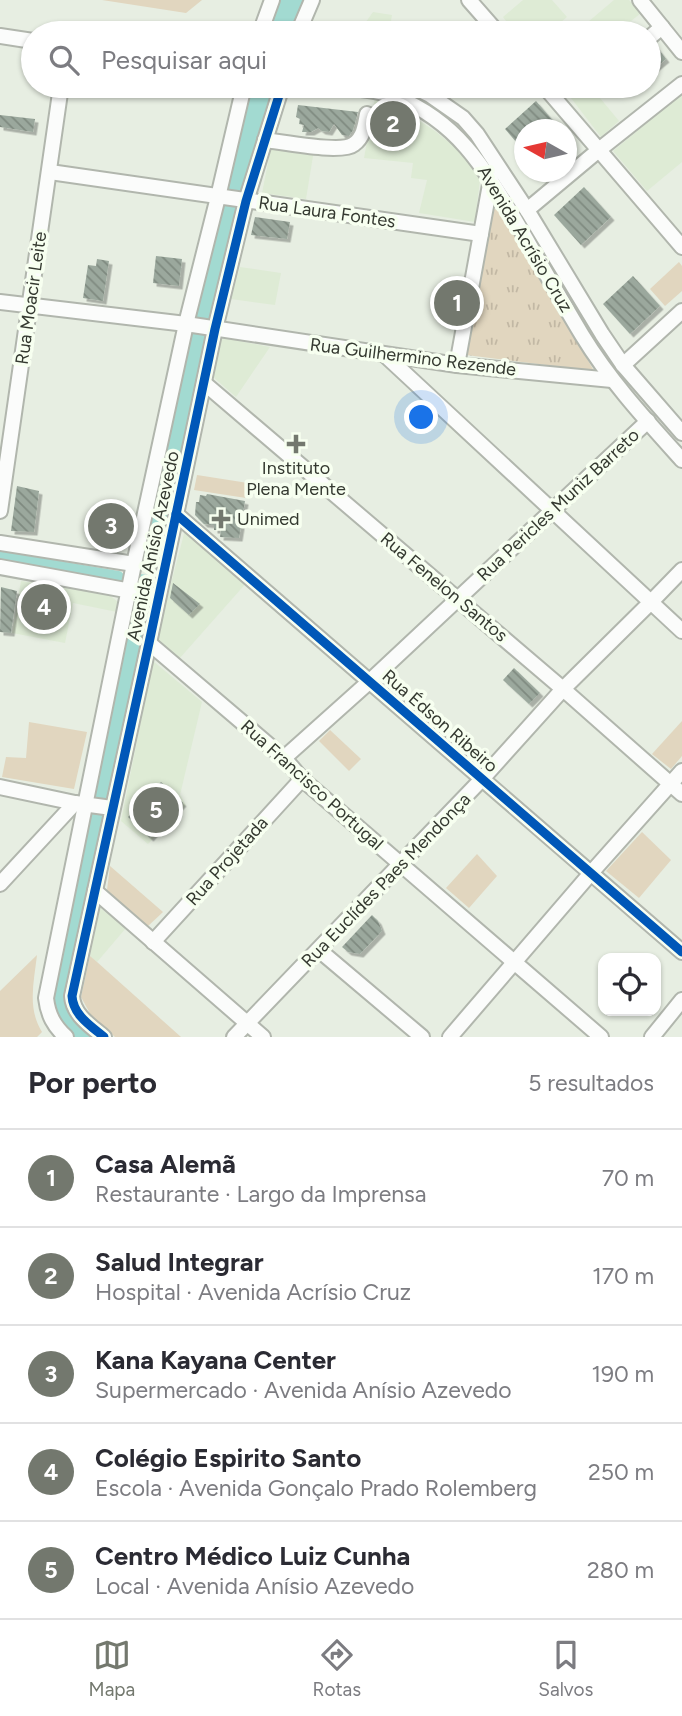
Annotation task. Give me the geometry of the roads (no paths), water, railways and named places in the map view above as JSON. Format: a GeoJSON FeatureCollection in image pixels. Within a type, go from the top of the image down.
{"type":"FeatureCollection","features":[{"type":"Feature","properties":{"kind":"street"},"geometry":{"type":"LineString","coordinates":[[264,21],[272,0]]}},
{"type":"Feature","properties":{"kind":"street"},"geometry":{"type":"LineString","coordinates":[[303,21],[312,0]]}},
{"type":"Feature","properties":{"kind":"street"},"geometry":{"type":"LineString","coordinates":[[469,0],[487,21]]}},
{"type":"Feature","properties":{"kind":"street"},"geometry":{"type":"LineString","coordinates":[[640,0],[657,21]]}},
{"type":"Feature","properties":{"kind":"street"},"geometry":{"type":"LineString","coordinates":[[662,27],[682,52]]}},
{"type":"Feature","properties":{"kind":"street"},"geometry":{"type":"LineString","coordinates":[[0,36],[21,39]]}},
{"type":"Feature","properties":{"kind":"street"},"geometry":{"type":"LineString","coordinates":[[527,210],[682,84]]}},
{"type":"Feature","properties":{"kind":"street","name":"Rua Moacir Leite"},"geometry":{"type":"LineString","coordinates":[[0,511],[59,98]]}},
{"type":"Feature","properties":{"kind":"street","name":"Avenida Anísio Azevedo"},"geometry":{"type":"LineString","coordinates":[[104,1037],[79,1015],[72,996],[95,891],[94,805],[149,643],[204,383],[232,199],[243,98]]}},
{"type":"Feature","properties":{"kind":"street","name":"Avenida Anísio Azevedo"},"geometry":{"type":"LineString","coordinates":[[57,1034],[46,998],[94,805],[134,564],[187,324],[232,199],[270,141],[279,98]]}},
{"type":"Feature","properties":{"kind":"street","name":"Avenida Acrísio Cruz"},"geometry":{"type":"LineString","coordinates":[[398,98],[418,107],[453,132],[470,150],[491,179],[583,338],[612,380],[682,460]]}},
{"type":"Feature","properties":{"kind":"street","name":"Avenida Acrísio Cruz"},"geometry":{"type":"LineString","coordinates":[[434,98],[463,118],[477,134],[623,365],[682,433]]}},
{"type":"Feature","properties":{"kind":"street"},"geometry":{"type":"LineString","coordinates":[[555,98],[682,247]]}},
{"type":"Feature","properties":{"kind":"street"},"geometry":{"type":"LineString","coordinates":[[270,141],[338,149],[353,146],[362,136],[368,114]]}},
{"type":"Feature","properties":{"kind":"street","name":"Rua Laura Fontes"},"geometry":{"type":"LineString","coordinates":[[50,172],[481,234]]}},
{"type":"Feature","properties":{"kind":"street"},"geometry":{"type":"LineString","coordinates":[[457,365],[491,179]]}},
{"type":"Feature","properties":{"kind":"street"},"geometry":{"type":"LineString","coordinates":[[0,302],[187,324]]}},
{"type":"Feature","properties":{"kind":"street"},"geometry":{"type":"LineString","coordinates":[[623,365],[682,311]]}},
{"type":"Feature","properties":{"kind":"street","name":"Rua Guilhermino Rezende"},"geometry":{"type":"LineString","coordinates":[[187,324],[457,365],[612,380]]}},
{"type":"Feature","properties":{"kind":"street"},"geometry":{"type":"LineString","coordinates":[[385,355],[682,631]]}},
{"type":"Feature","properties":{"kind":"street","name":"Rua Fenelon Santos"},"geometry":{"type":"LineString","coordinates":[[204,383],[682,794]]}},
{"type":"Feature","properties":{"kind":"street","name":"Rua Pericles Muniz Barreto"},"geometry":{"type":"LineString","coordinates":[[284,758],[648,421]]}},
{"type":"Feature","properties":{"kind":"street","name":"Rua Édson Ribeiro"},"geometry":{"type":"LineString","coordinates":[[176,514],[682,953]]}},
{"type":"Feature","properties":{"kind":"street"},"geometry":{"type":"LineString","coordinates":[[0,543],[134,564]]}},
{"type":"Feature","properties":{"kind":"street"},"geometry":{"type":"LineString","coordinates":[[0,567],[158,596]]}},
{"type":"Feature","properties":{"kind":"street","name":"Rua Euclídes Paes Mendonça"},"geometry":{"type":"LineString","coordinates":[[234,1037],[401,865],[563,689],[682,570]]}},
{"type":"Feature","properties":{"kind":"street","name":"Rua Francisco Portugal"},"geometry":{"type":"LineString","coordinates":[[149,643],[601,1037]]}},
{"type":"Feature","properties":{"kind":"street"},"geometry":{"type":"LineString","coordinates":[[450,1037],[682,771]]}},
{"type":"Feature","properties":{"kind":"street","name":"Rua Projetada"},"geometry":{"type":"LineString","coordinates":[[153,942],[302,779]]}},
{"type":"Feature","properties":{"kind":"street"},"geometry":{"type":"LineString","coordinates":[[0,787],[94,805]]}},
{"type":"Feature","properties":{"kind":"street"},"geometry":{"type":"LineString","coordinates":[[0,884],[94,805]]}},
{"type":"Feature","properties":{"kind":"street"},"geometry":{"type":"LineString","coordinates":[[95,891],[263,1037]]}},
{"type":"Feature","properties":{"kind":"street"},"geometry":{"type":"LineString","coordinates":[[319,950],[422,1037]]}},
{"type":"Feature","properties":{"kind":"street"},"geometry":{"type":"LineString","coordinates":[[652,1037],[682,1000]]}},
{"type":"Feature","properties":{"kind":"waterway"},"geometry":{"type":"LineString","coordinates":[[282,21],[292,0]]}},
{"type":"Feature","properties":{"kind":"waterway"},"geometry":{"type":"LineString","coordinates":[[153,556],[185,394],[223,231],[260,98]]}},
{"type":"Feature","properties":{"kind":"waterway"},"geometry":{"type":"LineString","coordinates":[[0,557],[118,577]]}},
{"type":"Feature","properties":{"kind":"waterway"},"geometry":{"type":"LineString","coordinates":[[139,580],[147,581]]}},
{"type":"Feature","properties":{"kind":"waterway"},"geometry":{"type":"LineString","coordinates":[[87,1037],[63,1014],[59,1001],[142,604]]}},
{"type":"Feature","properties":{"kind":"place","name":"Salud Integrar"},"geometry":{"type":"Point","coordinates":[393,124]}},
{"type":"Feature","properties":{"kind":"place","name":"Casa Alemã"},"geometry":{"type":"Point","coordinates":[457,303]}},
{"type":"Feature","properties":{"kind":"place","name":"Instituto Plena Mente"},"geometry":{"type":"Point","coordinates":[296,444]}},
{"type":"Feature","properties":{"kind":"place","name":"Unimed"},"geometry":{"type":"Point","coordinates":[221,519]}},
{"type":"Feature","properties":{"kind":"place","name":"Kana Kayana Center"},"geometry":{"type":"Point","coordinates":[111,526]}},
{"type":"Feature","properties":{"kind":"place","name":"Colégio Espirito Santo"},"geometry":{"type":"Point","coordinates":[44,607]}},
{"type":"Feature","properties":{"kind":"place","name":"Centro Médico Luiz Cunha"},"geometry":{"type":"Point","coordinates":[156,810]}}]}
